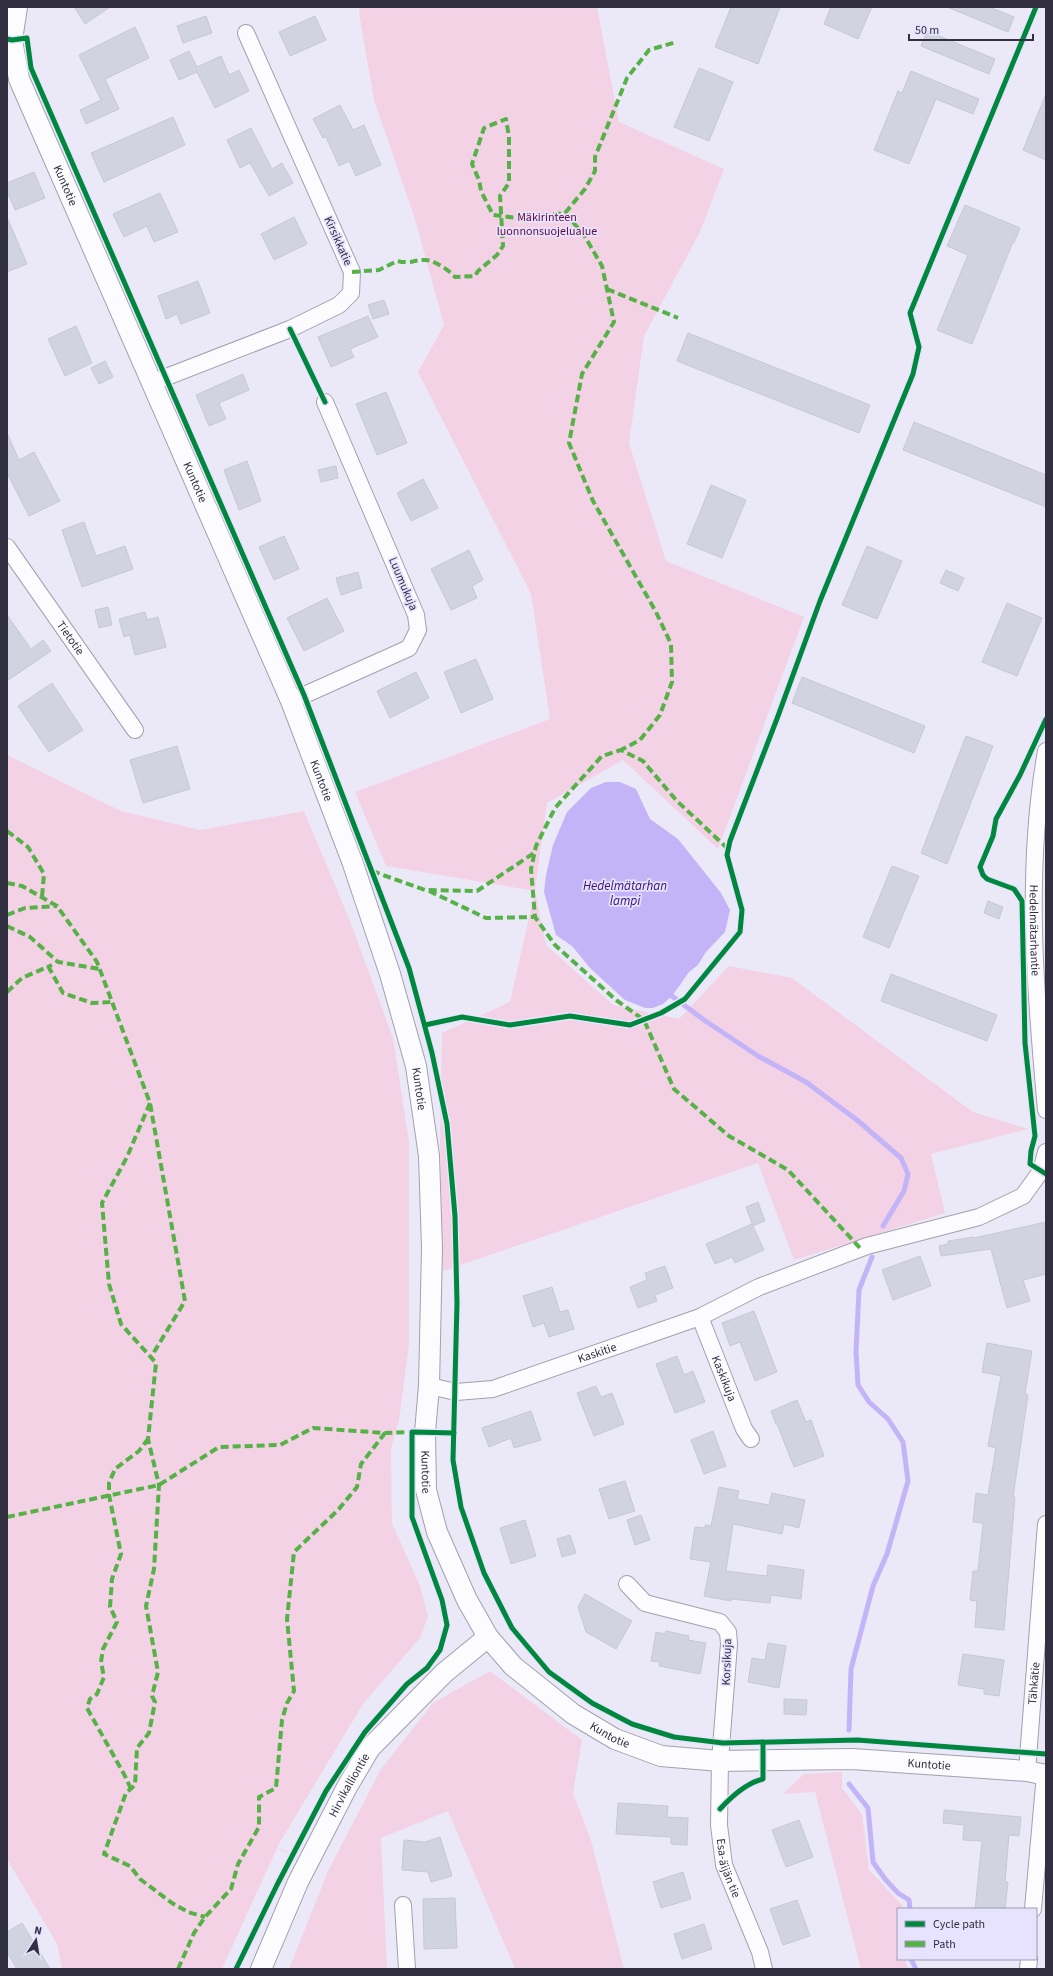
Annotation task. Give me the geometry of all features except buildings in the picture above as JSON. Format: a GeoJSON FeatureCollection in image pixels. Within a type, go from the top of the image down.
{"type":"FeatureCollection","features":[{"type":"Feature","properties":{"kind":"street","name":"Kuntotie"},"geometry":{"type":"LineString","coordinates":[[17,7],[12,40],[19,79],[291,701],[352,861],[390,974],[416,1066],[429,1156],[432,1248],[429,1386],[425,1432],[426,1490],[437,1532],[467,1600],[488,1637],[513,1666],[573,1714],[615,1740],[661,1756],[720,1761],[852,1759],[1039,1774]]}},
{"type":"Feature","properties":{"kind":"street","name":"Kirsikkatie"},"geometry":{"type":"LineString","coordinates":[[151,383],[290,329],[339,305],[351,293],[352,272],[246,33]]}},
{"type":"Feature","properties":{"kind":"street","name":"Luumukuja"},"geometry":{"type":"LineString","coordinates":[[291,701],[408,648],[418,630],[416,615],[325,402]]}},
{"type":"Feature","properties":{"kind":"street","name":"Tietotie"},"geometry":{"type":"LineString","coordinates":[[7,547],[135,730]]}},
{"type":"Feature","properties":{"kind":"street","name":"Hedelmätarhantie"},"geometry":{"type":"LineString","coordinates":[[1046,751],[1039,803],[1033,899],[1036,1005],[1046,1110]]}},
{"type":"Feature","properties":{"kind":"street","name":"Kaskitie"},"geometry":{"type":"LineString","coordinates":[[429,1386],[456,1392],[493,1389],[700,1317],[759,1287],[867,1246],[980,1217],[1023,1196],[1041,1171],[1046,1152]]}},
{"type":"Feature","properties":{"kind":"street","name":"Kaskikuja"},"geometry":{"type":"LineString","coordinates":[[700,1317],[744,1429],[751,1439]]}},
{"type":"Feature","properties":{"kind":"street","name":"Tähkätie"},"geometry":{"type":"LineString","coordinates":[[1033,1908],[1039,1774],[1042,1620],[1046,1524]]}},
{"type":"Feature","properties":{"kind":"street","name":"Korsikuja"},"geometry":{"type":"LineString","coordinates":[[627,1584],[645,1603],[720,1622],[728,1632],[729,1644],[720,1761]]}},
{"type":"Feature","properties":{"kind":"street","name":"Hirvikalliontie"},"geometry":{"type":"LineString","coordinates":[[260,1969],[298,1882],[347,1787],[370,1748],[444,1673],[488,1637]]}},
{"type":"Feature","properties":{"kind":"street","name":"Esa-äijän tie"},"geometry":{"type":"LineString","coordinates":[[720,1761],[719,1825],[724,1865],[760,1952],[764,1969]]}},
{"type":"Feature","properties":{"kind":"street"},"geometry":{"type":"LineString","coordinates":[[403,1905],[407,1969]]}},
{"type":"Feature","properties":{"kind":"green space","name":"Mäkirinteen luonnonsuojelualue"},"geometry":{"type":"Polygon","coordinates":[[[360,7],[597,7],[619,122],[724,169],[700,232],[644,336],[629,443],[666,561],[804,617],[718,849],[623,760],[547,803],[535,891],[386,866],[355,792],[550,719],[531,594],[418,372],[444,325],[415,219],[374,100],[359,13],[360,7]]]}},
{"type":"Feature","properties":{"kind":"green space"},"geometry":{"type":"Polygon","coordinates":[[[7,755],[121,811],[200,830],[304,811],[350,921],[393,1038],[409,1142],[409,1344],[399,1421],[391,1449],[392,1523],[420,1586],[428,1616],[420,1638],[363,1704],[277,1847],[328,1871],[277,1848],[222,1969],[62,1969],[57,1944],[7,1859],[7,755]]]}},
{"type":"Feature","properties":{"kind":"green space"},"geometry":{"type":"Polygon","coordinates":[[[535,891],[546,945],[613,1005],[679,1019],[729,966],[792,978],[973,1112],[1028,1129],[931,1154],[945,1213],[794,1260],[758,1163],[443,1271],[440,1140],[442,1033],[510,1002],[535,891]]]}},
{"type":"Feature","properties":{"kind":"green space"},"geometry":{"type":"Polygon","coordinates":[[[490,1671],[582,1740],[573,1793],[591,1840],[624,1969],[515,1969],[448,1811],[381,1838],[387,1969],[289,1969],[328,1871],[381,1769],[433,1703],[490,1671]]]}},
{"type":"Feature","properties":{"kind":"green space"},"geometry":{"type":"Polygon","coordinates":[[[842,1772],[842,1788],[862,1814],[869,1870],[903,1906],[903,1908],[897,1908],[897,1960],[905,1960],[908,1969],[861,1969],[815,1792],[783,1794],[804,1774],[842,1772]]]}},
{"type":"Feature","properties":{"kind":"water","name":"Hedelmätarhan lampi"},"geometry":{"type":"Polygon","coordinates":[[[606,782],[620,782],[636,789],[650,819],[678,839],[721,893],[730,910],[725,932],[706,952],[698,965],[689,972],[672,996],[663,1004],[653,1008],[645,1008],[625,1000],[590,968],[572,946],[556,935],[544,892],[546,875],[553,845],[567,812],[591,788],[606,782]]]}},
{"type":"Feature","properties":{"kind":"waterway"},"geometry":{"type":"LineString","coordinates":[[672,996],[704,1020],[758,1056],[806,1082],[857,1120],[901,1158],[908,1174],[904,1191],[883,1226]]}},
{"type":"Feature","properties":{"kind":"waterway"},"geometry":{"type":"LineString","coordinates":[[849,1730],[851,1669],[873,1586],[887,1554],[908,1481],[903,1442],[888,1419],[869,1402],[858,1385],[856,1352],[859,1290],[872,1257]]}},
{"type":"Feature","properties":{"kind":"waterway"},"geometry":{"type":"LineString","coordinates":[[849,1784],[868,1808],[873,1862],[885,1879],[898,1893],[909,1900],[910,1908]]}},
{"type":"Feature","properties":{"kind":"waterway"},"geometry":{"type":"LineString","coordinates":[[912,1960],[916,1969]]}},
{"type":"Feature","properties":{"kind":"marked path"},"geometry":{"type":"LineString","coordinates":[[565,213],[585,189],[595,171],[595,157],[627,78],[649,50],[676,42]]}},
{"type":"Feature","properties":{"kind":"marked path"},"geometry":{"type":"LineString","coordinates":[[352,272],[379,270],[397,261],[409,262],[429,260],[449,271],[455,277],[475,276],[478,271],[497,255],[503,246],[500,196],[509,183],[509,137],[506,119],[484,128],[472,164],[479,180],[481,191],[493,215],[517,218],[565,213],[584,235],[602,266],[614,322],[582,374],[569,443],[593,501],[656,612],[671,644],[672,682],[660,715],[640,740],[621,750]]}},
{"type":"Feature","properties":{"kind":"marked path"},"geometry":{"type":"LineString","coordinates":[[607,289],[678,318]]}},
{"type":"Feature","properties":{"kind":"marked path"},"geometry":{"type":"LineString","coordinates":[[728,849],[676,800],[643,761],[621,750],[602,756],[555,808],[536,846],[531,869],[535,917],[555,945],[616,1000],[644,1020],[674,1089],[729,1136],[788,1170],[860,1248]]}},
{"type":"Feature","properties":{"kind":"marked path"},"geometry":{"type":"LineString","coordinates":[[7,831],[28,847],[44,874],[42,897]]}},
{"type":"Feature","properties":{"kind":"marked path"},"geometry":{"type":"LineString","coordinates":[[372,871],[425,890],[477,891],[534,853]]}},
{"type":"Feature","properties":{"kind":"marked path"},"geometry":{"type":"LineString","coordinates":[[7,883],[22,886],[57,906],[97,962],[150,1103],[185,1301],[151,1357]]}},
{"type":"Feature","properties":{"kind":"marked path"},"geometry":{"type":"LineString","coordinates":[[429,891],[486,918],[535,917]]}},
{"type":"Feature","properties":{"kind":"marked path"},"geometry":{"type":"LineString","coordinates":[[7,915],[25,908],[57,906]]}},
{"type":"Feature","properties":{"kind":"marked path"},"geometry":{"type":"LineString","coordinates":[[7,926],[30,937],[58,962],[100,969]]}},
{"type":"Feature","properties":{"kind":"marked path"},"geometry":{"type":"LineString","coordinates":[[7,992],[22,978],[52,965]]}},
{"type":"Feature","properties":{"kind":"marked path"},"geometry":{"type":"LineString","coordinates":[[48,966],[63,993],[92,1003],[113,1002]]}},
{"type":"Feature","properties":{"kind":"marked path"},"geometry":{"type":"LineString","coordinates":[[150,1103],[127,1157],[102,1203],[109,1284],[121,1324],[156,1363],[148,1439],[159,1485],[154,1569],[146,1606],[158,1672],[152,1696],[155,1702],[149,1733],[137,1748],[135,1785],[126,1793],[104,1854],[130,1866],[140,1879],[172,1903],[188,1912],[205,1917]]}},
{"type":"Feature","properties":{"kind":"marked path"},"geometry":{"type":"LineString","coordinates":[[7,1517],[159,1485],[219,1447],[280,1445],[313,1428],[385,1433],[412,1432]]}},
{"type":"Feature","properties":{"kind":"marked path"},"geometry":{"type":"LineString","coordinates":[[178,1969],[194,1933],[205,1917],[231,1889],[238,1864],[259,1827],[259,1797],[276,1788],[282,1720],[287,1703],[294,1691],[287,1619],[294,1552],[338,1510],[357,1487],[361,1464],[385,1433]]}},
{"type":"Feature","properties":{"kind":"marked path"},"geometry":{"type":"LineString","coordinates":[[131,1789],[87,1708],[90,1699],[97,1694],[104,1677],[101,1662],[103,1649],[117,1622],[110,1607],[112,1579],[121,1554],[109,1495],[109,1483],[115,1469],[139,1451],[148,1439]]}},
{"type":"Feature","properties":{"kind":"cycle path"},"geometry":{"type":"LineString","coordinates":[[425,1025],[462,1017],[510,1025],[570,1016],[630,1025],[661,1013],[685,999],[740,932],[742,910],[727,855],[730,841],[820,601],[913,374],[919,347],[910,313],[1036,7]]}},
{"type":"Feature","properties":{"kind":"cycle path"},"geometry":{"type":"LineString","coordinates":[[7,39],[12,40],[27,38],[31,68],[304,695],[409,968],[432,1053],[447,1124],[455,1216],[457,1303],[453,1460],[461,1507],[484,1573],[512,1628],[549,1672],[592,1703],[632,1724],[674,1737],[723,1743],[857,1740],[1046,1754]]}},
{"type":"Feature","properties":{"kind":"cycle path"},"geometry":{"type":"LineString","coordinates":[[290,329],[325,402]]}},
{"type":"Feature","properties":{"kind":"cycle path"},"geometry":{"type":"LineString","coordinates":[[1046,719],[1020,775],[996,819],[993,836],[980,867],[983,875],[987,879],[1014,889],[1022,901],[1025,1043],[1035,1136],[1031,1151],[1030,1164],[1046,1174]]}},
{"type":"Feature","properties":{"kind":"cycle path"},"geometry":{"type":"LineString","coordinates":[[236,1969],[277,1885],[326,1791],[365,1732],[407,1684],[427,1668],[440,1650],[447,1625],[442,1600],[412,1517],[412,1432],[454,1433]]}},
{"type":"Feature","properties":{"kind":"cycle path"},"geometry":{"type":"LineString","coordinates":[[720,1809],[734,1795],[745,1787],[763,1779],[763,1742]]}}]}
